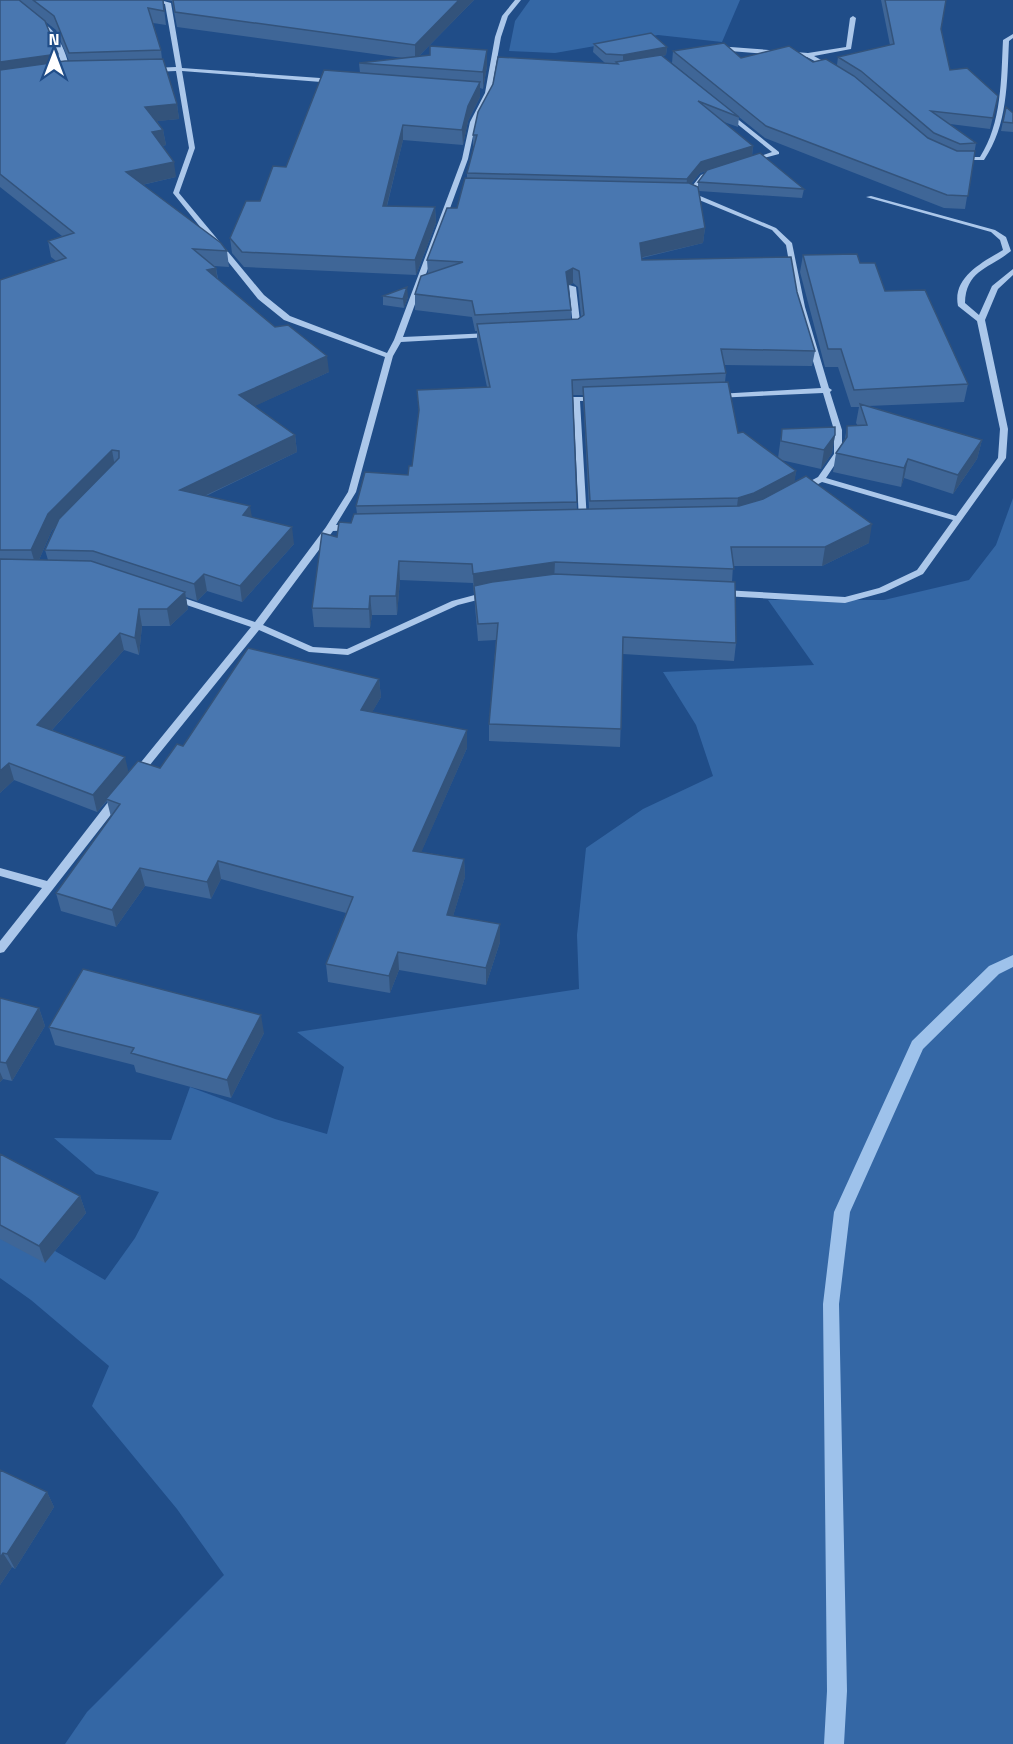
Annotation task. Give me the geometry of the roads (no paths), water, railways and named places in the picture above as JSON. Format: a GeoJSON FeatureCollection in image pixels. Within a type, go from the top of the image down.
{"type":"FeatureCollection","features":[{"type":"Feature","properties":{"kind":"street"},"geometry":{"type":"LineString","coordinates":[[150,0],[168,3],[177,69],[192,148],[176,193],[261,297],[287,318],[389,356]]}},
{"type":"Feature","properties":{"kind":"street"},"geometry":{"type":"LineString","coordinates":[[130,784],[257,626],[330,528],[352,492],[389,356],[398,340],[465,159],[473,122],[488,93],[498,37],[506,16],[518,0]]}},
{"type":"Feature","properties":{"kind":"street"},"geometry":{"type":"LineString","coordinates":[[28,14],[53,33],[68,72]]}},
{"type":"Feature","properties":{"kind":"street"},"geometry":{"type":"LineString","coordinates":[[710,47],[808,55],[849,48],[853,18]]}},
{"type":"Feature","properties":{"kind":"street"},"geometry":{"type":"LineString","coordinates":[[947,155],[956,159],[982,159],[991,148],[1003,91],[1006,40],[1013,36]]}},
{"type":"Feature","properties":{"kind":"street"},"geometry":{"type":"LineString","coordinates":[[808,55],[840,73]]}},
{"type":"Feature","properties":{"kind":"street"},"geometry":{"type":"LineString","coordinates":[[495,62],[506,62]]}},
{"type":"Feature","properties":{"kind":"street"},"geometry":{"type":"LineString","coordinates":[[144,70],[177,69],[344,82]]}},
{"type":"Feature","properties":{"kind":"street"},"geometry":{"type":"LineString","coordinates":[[56,74],[79,72]]}},
{"type":"Feature","properties":{"kind":"street"},"geometry":{"type":"LineString","coordinates":[[476,92],[488,93]]}},
{"type":"Feature","properties":{"kind":"street"},"geometry":{"type":"LineString","coordinates":[[724,111],[777,153],[745,163]]}},
{"type":"Feature","properties":{"kind":"street"},"geometry":{"type":"LineString","coordinates":[[688,194],[703,176],[714,172]]}},
{"type":"Feature","properties":{"kind":"street"},"geometry":{"type":"LineString","coordinates":[[454,188],[465,188]]}},
{"type":"Feature","properties":{"kind":"street"},"geometry":{"type":"LineString","coordinates":[[677,194],[688,194],[774,229],[789,245],[801,307],[828,390],[838,430],[838,454],[821,479],[793,494]]}},
{"type":"Feature","properties":{"kind":"street"},"geometry":{"type":"LineString","coordinates":[[869,196],[993,231],[1003,239],[1007,251],[969,274],[960,291],[961,304],[981,320]]}},
{"type":"Feature","properties":{"kind":"street"},"geometry":{"type":"LineString","coordinates":[[715,592],[845,600],[882,590],[920,572],[1002,458],[1004,429],[981,320],[995,288],[1013,271]]}},
{"type":"Feature","properties":{"kind":"street"},"geometry":{"type":"LineString","coordinates":[[566,330],[578,330],[572,287]]}},
{"type":"Feature","properties":{"kind":"street"},"geometry":{"type":"LineString","coordinates":[[398,340],[494,334]]}},
{"type":"Feature","properties":{"kind":"street"},"geometry":{"type":"LineString","coordinates":[[703,396],[828,390]]}},
{"type":"Feature","properties":{"kind":"street"},"geometry":{"type":"LineString","coordinates":[[583,521],[576,399],[599,399]]}},
{"type":"Feature","properties":{"kind":"street"},"geometry":{"type":"LineString","coordinates":[[821,479],[957,519]]}},
{"type":"Feature","properties":{"kind":"street"},"geometry":{"type":"LineString","coordinates":[[572,522],[595,521]]}},
{"type":"Feature","properties":{"kind":"street"},"geometry":{"type":"LineString","coordinates":[[330,528],[364,527]]}},
{"type":"Feature","properties":{"kind":"street"},"geometry":{"type":"LineString","coordinates":[[167,595],[257,626],[312,650],[348,652],[455,603],[492,594]]}},
{"type":"Feature","properties":{"kind":"street"},"geometry":{"type":"LineString","coordinates":[[0,948],[47,885],[122,793]]}},
{"type":"Feature","properties":{"kind":"street"},"geometry":{"type":"LineString","coordinates":[[0,872],[47,885]]}},
{"type":"Feature","properties":{"kind":"waterway"},"geometry":{"type":"LineString","coordinates":[[834,1744],[837,1691],[831,1304],[842,1212],[917,1045],[994,970],[1013,960]]}}]}
